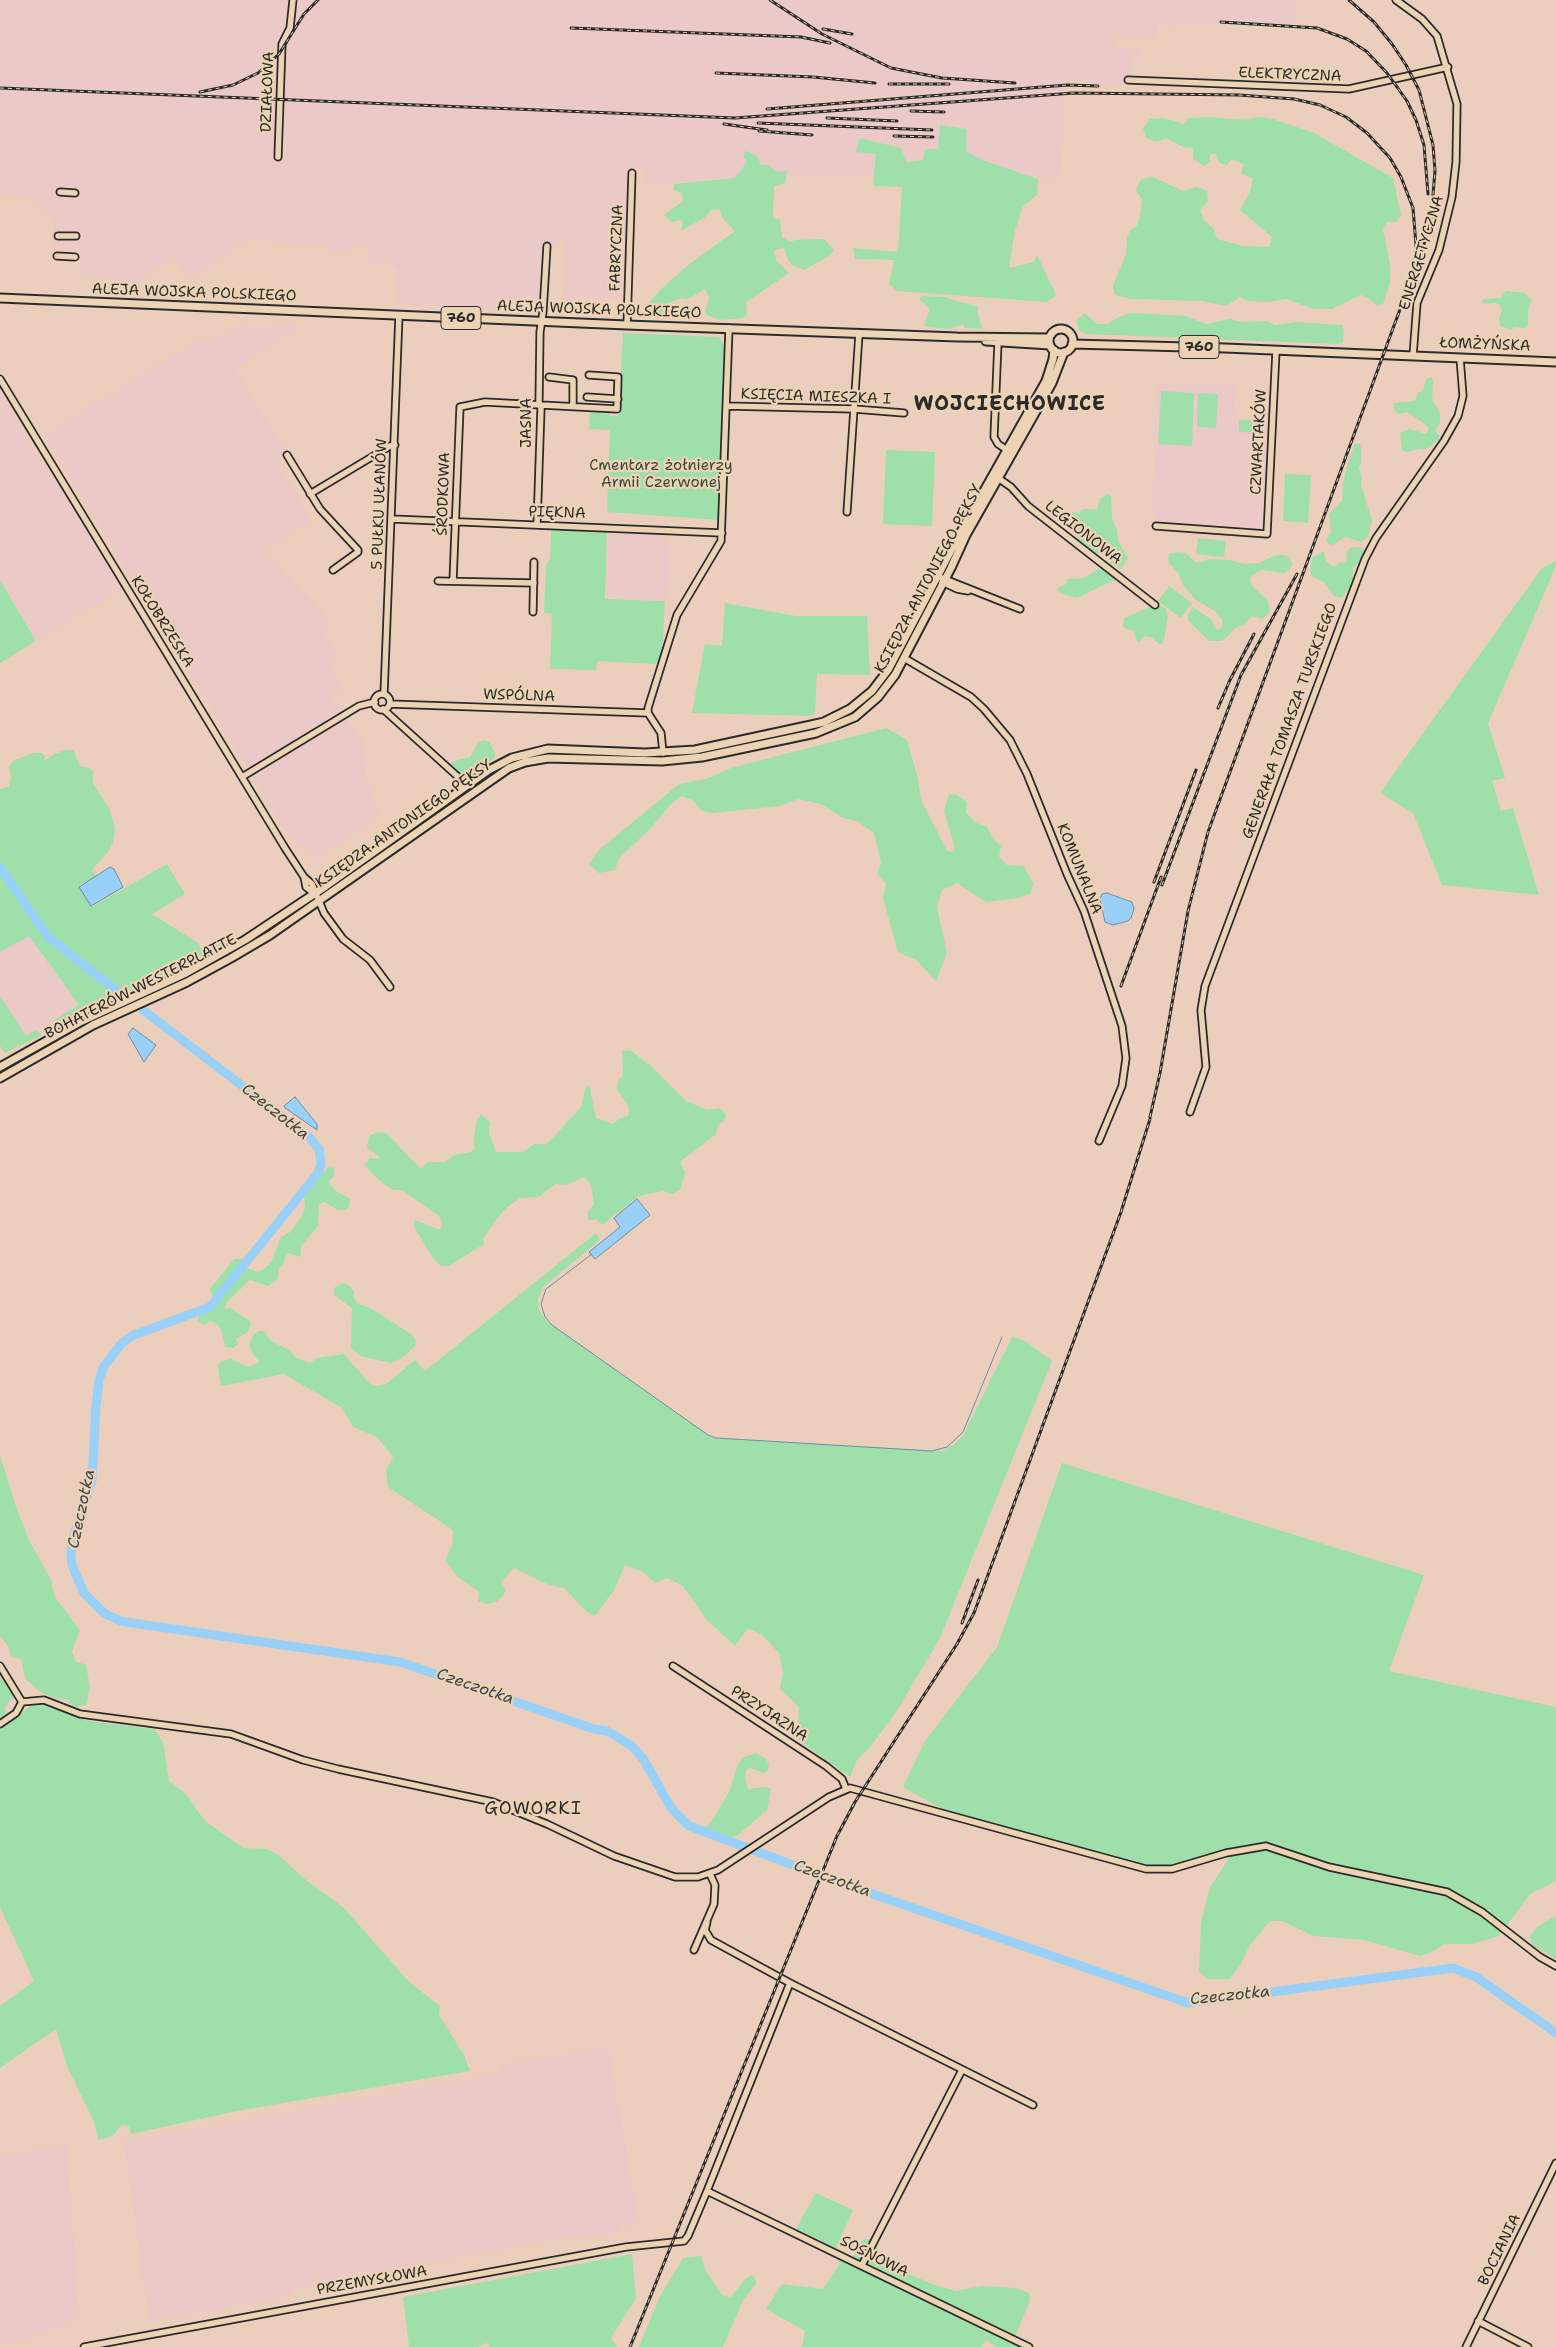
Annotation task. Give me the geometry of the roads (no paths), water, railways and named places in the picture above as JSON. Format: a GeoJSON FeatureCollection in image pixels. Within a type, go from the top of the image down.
{"type":"FeatureCollection","features":[{"type":"Feature","properties":{"kind":"main road","name":"ALEJA WOJSKA POLSKIEGO"},"geometry":{"type":"LineString","coordinates":[[0,298],[541,322],[957,337],[1051,344]]}},
{"type":"Feature","properties":{"kind":"main road","name":"760"},"geometry":{"type":"LineString","coordinates":[[1064,352],[1051,344],[1052,333],[1060,329],[1069,332],[1072,341],[1102,344],[1413,356]]}},
{"type":"Feature","properties":{"kind":"main road","name":"ALEJA WOJSKA POLSKIEGO"},"geometry":{"type":"LineString","coordinates":[[957,337],[998,342],[1051,344]]}},
{"type":"Feature","properties":{"kind":"main road"},"geometry":{"type":"LineString","coordinates":[[1064,352],[1072,341]]}},
{"type":"Feature","properties":{"kind":"main road","name":"KSIĘDZA ANTONIEGO PĘKSY"},"geometry":{"type":"LineString","coordinates":[[315,894],[466,785],[505,760],[542,750],[663,753],[705,748],[824,722],[850,709],[872,691],[885,675],[937,576],[1046,382],[1053,359],[1051,344]]}},
{"type":"Feature","properties":{"kind":"main road","name":"KSIĘDZA ANTONIEGO PĘKSY"},"geometry":{"type":"LineString","coordinates":[[318,902],[487,782],[515,766],[536,760],[557,758],[644,761],[686,760],[816,733],[840,725],[868,706],[886,688],[904,658],[945,581],[966,535],[1052,383],[1064,352]]}},
{"type":"Feature","properties":{"kind":"main road","name":"ŁOMŻYŃSKA"},"geometry":{"type":"LineString","coordinates":[[1413,356],[1556,362]]}},
{"type":"Feature","properties":{"kind":"main road","name":"BOHATERÓW WESTERPLATTE"},"geometry":{"type":"LineString","coordinates":[[0,1067],[74,1025],[225,952],[315,894]]}},
{"type":"Feature","properties":{"kind":"main road","name":"BOHATERÓW WESTERPLATTE"},"geometry":{"type":"LineString","coordinates":[[0,1078],[86,1028],[231,958],[318,902]]}},
{"type":"Feature","properties":{"kind":"street","name":"DZIAŁOWA"},"geometry":{"type":"LineString","coordinates":[[278,157],[282,44],[290,28],[293,0]]}},
{"type":"Feature","properties":{"kind":"street","name":"ENERGETYCZNA"},"geometry":{"type":"LineString","coordinates":[[1396,0],[1422,19],[1434,31],[1448,67],[1457,104],[1454,186],[1443,239],[1417,303],[1413,356]]}},
{"type":"Feature","properties":{"kind":"street","name":"ELEKTRYCZNA"},"geometry":{"type":"LineString","coordinates":[[1128,80],[1349,90],[1448,67]]}},
{"type":"Feature","properties":{"kind":"street","name":"FABRYCZNA"},"geometry":{"type":"LineString","coordinates":[[627,325],[632,173]]}},
{"type":"Feature","properties":{"kind":"street"},"geometry":{"type":"LineString","coordinates":[[60,192],[75,193]]}},
{"type":"Feature","properties":{"kind":"street"},"geometry":{"type":"LineString","coordinates":[[58,236],[76,236]]}},
{"type":"Feature","properties":{"kind":"street","name":"JASNA"},"geometry":{"type":"LineString","coordinates":[[537,525],[541,408],[539,403],[541,322],[547,246]]}},
{"type":"Feature","properties":{"kind":"street"},"geometry":{"type":"LineString","coordinates":[[57,256],[75,256]]}},
{"type":"Feature","properties":{"kind":"street","name":"5 PUŁKU UŁANÓW"},"geometry":{"type":"LineString","coordinates":[[384,694],[399,315]]}},
{"type":"Feature","properties":{"kind":"street"},"geometry":{"type":"LineString","coordinates":[[663,753],[661,733],[648,713],[678,615],[720,544],[722,533],[729,328]]}},
{"type":"Feature","properties":{"kind":"street"},"geometry":{"type":"LineString","coordinates":[[847,512],[859,334]]}},
{"type":"Feature","properties":{"kind":"street"},"geometry":{"type":"LineString","coordinates":[[998,342],[994,437],[998,444],[1007,450]]}},
{"type":"Feature","properties":{"kind":"street","name":"CZWARTAKÓW"},"geometry":{"type":"LineString","coordinates":[[1156,526],[1267,534],[1276,351]]}},
{"type":"Feature","properties":{"kind":"street","name":"GENERAŁA TOMASZA TURSKIEGO"},"geometry":{"type":"LineString","coordinates":[[1190,1112],[1206,1068],[1201,1010],[1205,986],[1365,559],[1376,538],[1444,441],[1458,416],[1462,396],[1460,358]]}},
{"type":"Feature","properties":{"kind":"street"},"geometry":{"type":"LineString","coordinates":[[539,403],[617,409],[617,376],[589,374]]}},
{"type":"Feature","properties":{"kind":"street"},"geometry":{"type":"LineString","coordinates":[[549,378],[573,380],[573,406]]}},
{"type":"Feature","properties":{"kind":"street","name":"KOŁOBRZESKA"},"geometry":{"type":"LineString","coordinates":[[0,379],[242,778],[304,877],[312,884],[318,902],[343,939],[370,960],[390,987]]}},
{"type":"Feature","properties":{"kind":"street"},"geometry":{"type":"LineString","coordinates":[[587,397],[618,399]]}},
{"type":"Feature","properties":{"kind":"street","name":"ŚRODKOWA"},"geometry":{"type":"LineString","coordinates":[[453,581],[460,407],[485,402],[539,403]]}},
{"type":"Feature","properties":{"kind":"street","name":"KSIĘCIA MIESZKA I"},"geometry":{"type":"LineString","coordinates":[[726,406],[854,409],[904,413]]}},
{"type":"Feature","properties":{"kind":"street"},"geometry":{"type":"LineString","coordinates":[[310,494],[390,446],[395,445]]}},
{"type":"Feature","properties":{"kind":"street"},"geometry":{"type":"LineString","coordinates":[[287,456],[322,512],[358,551],[333,570]]}},
{"type":"Feature","properties":{"kind":"street","name":"LEGIONOWA"},"geometry":{"type":"LineString","coordinates":[[998,478],[1011,487],[1028,506],[1155,605]]}},
{"type":"Feature","properties":{"kind":"street","name":"PIĘKNA"},"geometry":{"type":"LineString","coordinates":[[392,519],[722,533]]}},
{"type":"Feature","properties":{"kind":"street"},"geometry":{"type":"LineString","coordinates":[[533,612],[534,562]]}},
{"type":"Feature","properties":{"kind":"street"},"geometry":{"type":"LineString","coordinates":[[937,576],[957,590],[972,592],[1020,609]]}},
{"type":"Feature","properties":{"kind":"street"},"geometry":{"type":"LineString","coordinates":[[438,581],[534,583]]}},
{"type":"Feature","properties":{"kind":"street","name":"KOMUNALNA"},"geometry":{"type":"LineString","coordinates":[[904,658],[971,697],[984,709],[1010,740],[1027,774],[1066,874],[1084,911],[1122,1026],[1126,1058],[1122,1086],[1099,1141]]}},
{"type":"Feature","properties":{"kind":"street"},"geometry":{"type":"LineString","coordinates":[[383,709],[390,704],[390,699],[384,694],[377,696],[375,702],[378,708],[383,709],[466,785]]}},
{"type":"Feature","properties":{"kind":"street"},"geometry":{"type":"LineString","coordinates":[[242,778],[361,704],[375,702]]}},
{"type":"Feature","properties":{"kind":"street","name":"WSPÓLNA"},"geometry":{"type":"LineString","coordinates":[[390,704],[648,713]]}},
{"type":"Feature","properties":{"kind":"street"},"geometry":{"type":"LineString","coordinates":[[0,1666],[21,1700]]}},
{"type":"Feature","properties":{"kind":"street","name":"PRZYJAZNA"},"geometry":{"type":"LineString","coordinates":[[673,1666],[826,1766],[842,1779],[846,1789]]}},
{"type":"Feature","properties":{"kind":"street"},"geometry":{"type":"LineString","coordinates":[[0,1724],[16,1713],[21,1700]]}},
{"type":"Feature","properties":{"kind":"street"},"geometry":{"type":"LineString","coordinates":[[21,1700],[44,1700],[80,1714],[231,1734],[302,1760],[338,1770],[493,1802],[547,1824],[620,1858],[675,1877],[693,1878],[710,1874],[829,1797],[846,1789],[858,1789],[1146,1868],[1172,1869],[1226,1853],[1266,1846],[1329,1867],[1447,1892],[1482,1912],[1540,1957],[1556,1966]]}},
{"type":"Feature","properties":{"kind":"street"},"geometry":{"type":"LineString","coordinates":[[694,1950],[714,1904],[715,1890],[710,1874]]}},
{"type":"Feature","properties":{"kind":"street"},"geometry":{"type":"LineString","coordinates":[[707,1922],[705,1930],[711,1940],[790,1983],[1033,2105]]}},
{"type":"Feature","properties":{"kind":"street","name":"PRZEMYSŁOWA"},"geometry":{"type":"LineString","coordinates":[[84,2347],[626,2247],[681,2242],[688,2236],[707,2191],[790,1983]]}},
{"type":"Feature","properties":{"kind":"street"},"geometry":{"type":"LineString","coordinates":[[862,2265],[962,2070]]}},
{"type":"Feature","properties":{"kind":"street","name":"BOCIANIA"},"geometry":{"type":"LineString","coordinates":[[1466,2347],[1556,2163]]}},
{"type":"Feature","properties":{"kind":"street","name":"SOSNOWA"},"geometry":{"type":"LineString","coordinates":[[707,2191],[1029,2347]]}},
{"type":"Feature","properties":{"kind":"street"},"geometry":{"type":"LineString","coordinates":[[1478,2321],[1528,2347]]}},
{"type":"Feature","properties":{"kind":"water"},"geometry":{"type":"Polygon","coordinates":[[[110,867],[114,869],[123,887],[91,906],[79,887],[110,867]]]}},
{"type":"Feature","properties":{"kind":"water"},"geometry":{"type":"Polygon","coordinates":[[[1107,893],[1132,902],[1134,909],[1128,921],[1113,925],[1105,922],[1100,899],[1102,894],[1107,893]]]}},
{"type":"Feature","properties":{"kind":"water"},"geometry":{"type":"Polygon","coordinates":[[[133,1028],[156,1045],[144,1062],[128,1034],[133,1028]]]}},
{"type":"Feature","properties":{"kind":"water"},"geometry":{"type":"Polygon","coordinates":[[[295,1097],[317,1124],[317,1130],[285,1108],[284,1106],[295,1097]]]}},
{"type":"Feature","properties":{"kind":"water"},"geometry":{"type":"Polygon","coordinates":[[[637,1199],[650,1215],[595,1259],[589,1252],[620,1227],[614,1218],[637,1199]]]}},
{"type":"Feature","properties":{"kind":"waterway","name":"Czeczotka"},"geometry":{"type":"LineString","coordinates":[[0,867],[47,936],[122,995]]}},
{"type":"Feature","properties":{"kind":"waterway","name":"Czeczotka"},"geometry":{"type":"LineString","coordinates":[[143,1010],[308,1136],[319,1149],[321,1164],[318,1173],[210,1307],[134,1335],[122,1343],[104,1366],[99,1380],[96,1406],[92,1481],[72,1540],[71,1553],[72,1565],[84,1593],[104,1613],[120,1621],[132,1623],[400,1662],[594,1729],[607,1731],[632,1746],[644,1760],[671,1808],[689,1826],[838,1882],[1188,2003],[1453,1968],[1476,1977],[1556,2033]]}},
{"type":"Feature","properties":{"kind":"waterway"},"geometry":{"type":"LineString","coordinates":[[592,1254],[546,1289],[541,1304],[545,1317],[552,1325],[708,1435],[716,1438],[932,1451],[947,1447],[963,1432],[1002,1337]]}},
{"type":"Feature","properties":{"kind":"railway"},"geometry":{"type":"LineString","coordinates":[[200,92],[233,85],[258,73],[279,54],[304,14],[318,0]]}},
{"type":"Feature","properties":{"kind":"railway"},"geometry":{"type":"LineString","coordinates":[[770,0],[822,34],[891,68],[942,78],[1015,83]]}},
{"type":"Feature","properties":{"kind":"railway"},"geometry":{"type":"LineString","coordinates":[[1150,1117],[1160,1073],[1188,911],[1208,832],[1424,244],[1431,218],[1435,171],[1433,145],[1419,90],[1392,44],[1374,22],[1349,0]]}},
{"type":"Feature","properties":{"kind":"railway"},"geometry":{"type":"LineString","coordinates":[[1221,22],[1317,28],[1347,39],[1366,51],[1387,73],[1407,101],[1416,120],[1424,145],[1428,194]]}},
{"type":"Feature","properties":{"kind":"railway"},"geometry":{"type":"LineString","coordinates":[[571,28],[801,37],[830,43]]}},
{"type":"Feature","properties":{"kind":"railway"},"geometry":{"type":"LineString","coordinates":[[823,29],[852,34]]}},
{"type":"Feature","properties":{"kind":"railway"},"geometry":{"type":"LineString","coordinates":[[716,73],[813,77],[875,83]]}},
{"type":"Feature","properties":{"kind":"railway"},"geometry":{"type":"LineString","coordinates":[[889,84],[949,84]]}},
{"type":"Feature","properties":{"kind":"railway"},"geometry":{"type":"LineString","coordinates":[[767,109],[1067,85],[1098,86]]}},
{"type":"Feature","properties":{"kind":"railway"},"geometry":{"type":"LineString","coordinates":[[0,88],[735,118],[1074,93],[1239,95],[1294,99],[1320,105],[1346,117],[1367,133],[1390,158],[1401,177],[1413,208],[1416,245],[1413,271]]}},
{"type":"Feature","properties":{"kind":"railway"},"geometry":{"type":"LineString","coordinates":[[911,111],[944,112]]}},
{"type":"Feature","properties":{"kind":"railway"},"geometry":{"type":"LineString","coordinates":[[827,118],[897,121]]}},
{"type":"Feature","properties":{"kind":"railway"},"geometry":{"type":"LineString","coordinates":[[758,123],[932,130]]}},
{"type":"Feature","properties":{"kind":"railway"},"geometry":{"type":"LineString","coordinates":[[724,124],[767,130]]}},
{"type":"Feature","properties":{"kind":"railway"},"geometry":{"type":"LineString","coordinates":[[759,131],[812,135]]}},
{"type":"Feature","properties":{"kind":"railway"},"geometry":{"type":"LineString","coordinates":[[894,136],[933,137]]}},
{"type":"Feature","properties":{"kind":"railway"},"geometry":{"type":"LineString","coordinates":[[1162,885],[1241,675],[1297,574]]}},
{"type":"Feature","properties":{"kind":"railway"},"geometry":{"type":"LineString","coordinates":[[1218,708],[1254,634]]}},
{"type":"Feature","properties":{"kind":"railway"},"geometry":{"type":"LineString","coordinates":[[1154,882],[1196,770]]}},
{"type":"Feature","properties":{"kind":"railway"},"geometry":{"type":"LineString","coordinates":[[1121,986],[1161,877]]}},
{"type":"Feature","properties":{"kind":"railway"},"geometry":{"type":"LineString","coordinates":[[630,2347],[837,1836],[855,1802],[957,1644],[974,1613],[1121,1212],[1150,1119]]}},
{"type":"Feature","properties":{"kind":"railway"},"geometry":{"type":"LineString","coordinates":[[962,1623],[978,1580]]}},
{"type":"Feature","properties":{"kind":"district","name":"WOJCIECHOWICE"},"geometry":{"type":"Point","coordinates":[1010,405]}},
{"type":"Feature","properties":{"kind":"district","name":"GOWORKI"},"geometry":{"type":"Point","coordinates":[533,1809]}},
{"type":"Feature","properties":{"kind":"park label","name":"Cmentarz żołnierzy Armii Czerwonej"},"geometry":{"type":"Point","coordinates":[661,474]}}]}
